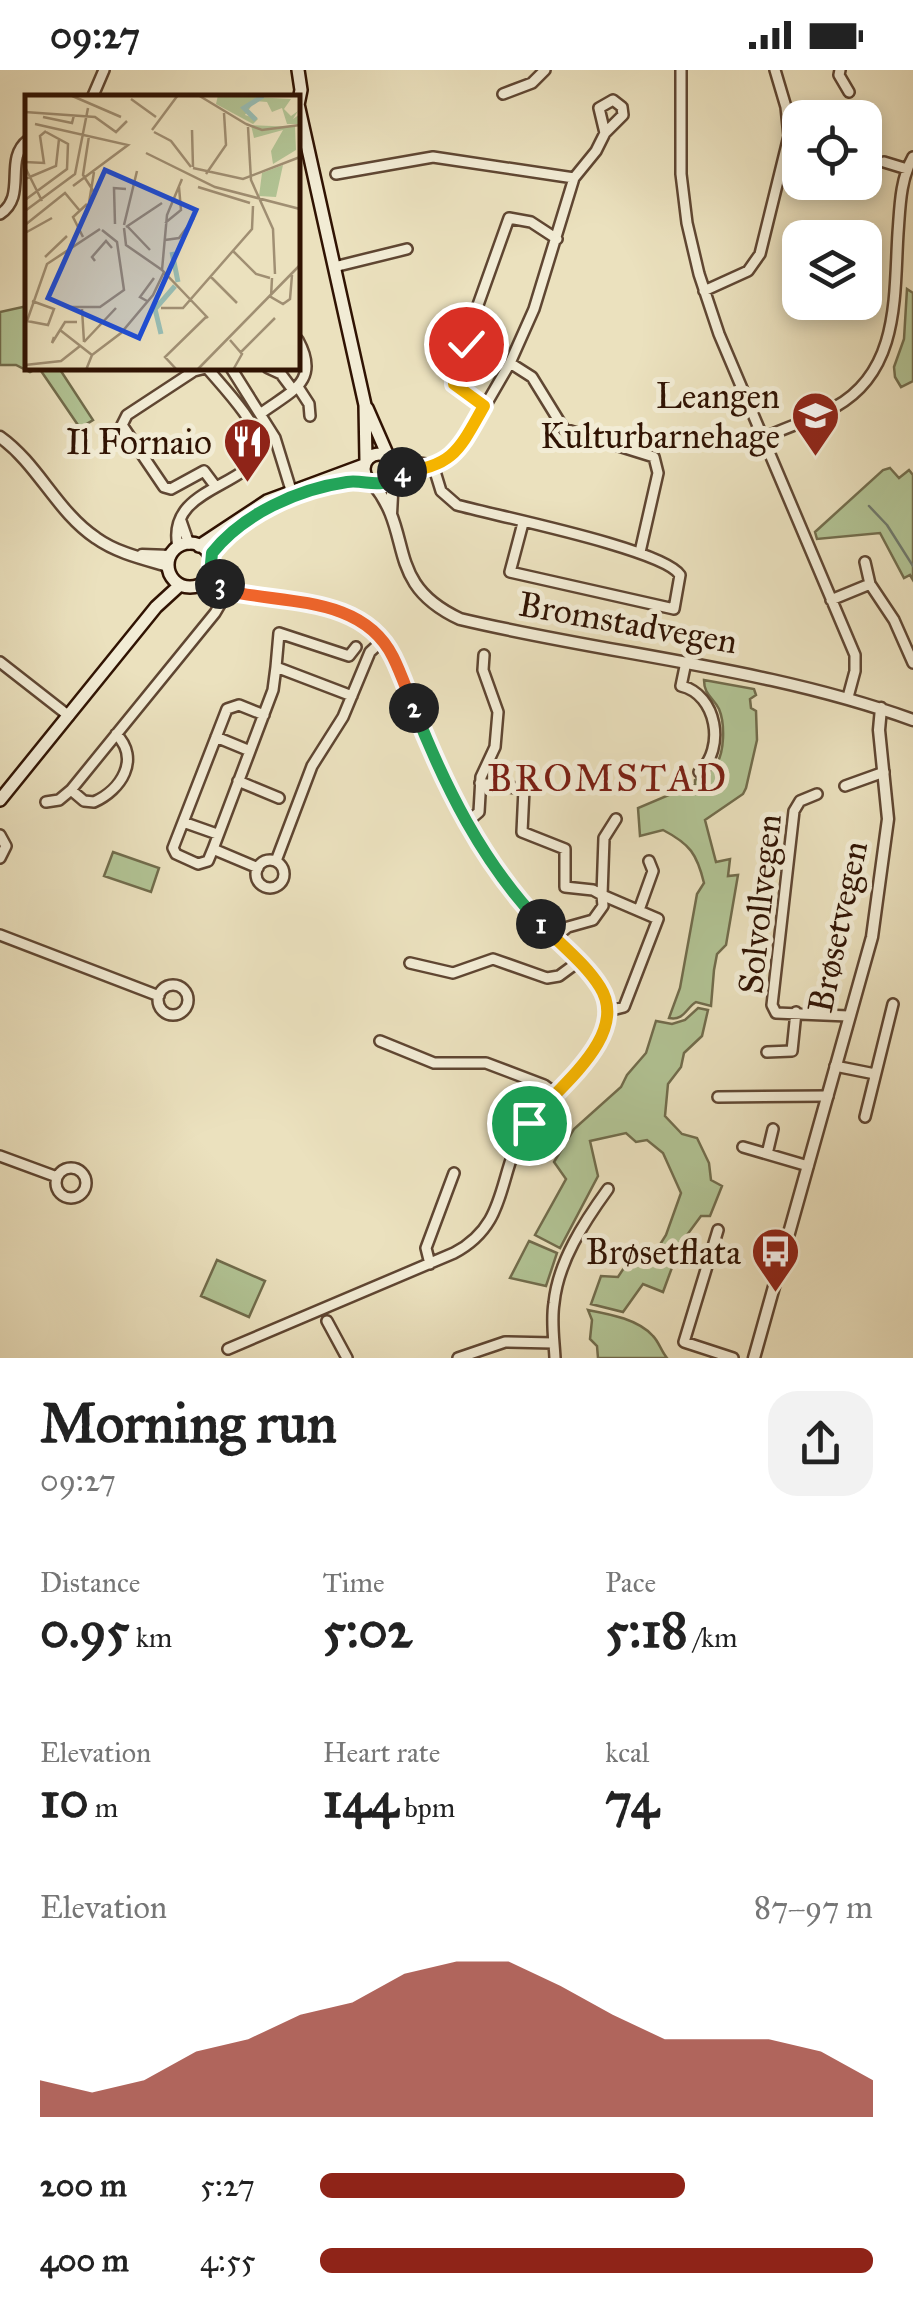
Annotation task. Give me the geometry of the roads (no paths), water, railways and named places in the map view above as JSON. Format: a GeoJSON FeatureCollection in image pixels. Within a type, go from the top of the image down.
{"type":"FeatureCollection","features":[{"type":"Feature","properties":{"kind":"main road","name":"Bromstadvegen"},"geometry":{"type":"LineString","coordinates":[[290,70],[295,95]]}},
{"type":"Feature","properties":{"kind":"main road","name":"Bromstadvegen"},"geometry":{"type":"LineString","coordinates":[[298,70],[299,95]]}},
{"type":"Feature","properties":{"kind":"main road","name":"Bromstadvegen"},"geometry":{"type":"LineString","coordinates":[[300,115],[364,405],[365,463]]}},
{"type":"Feature","properties":{"kind":"main road","name":"Bromstadvegen"},"geometry":{"type":"LineString","coordinates":[[364,405],[392,466]]}},
{"type":"Feature","properties":{"kind":"main road"},"geometry":{"type":"LineString","coordinates":[[0,800],[156,607],[179,560],[252,509],[291,490],[365,463],[378,454],[392,466],[384,484],[344,482],[280,503],[237,529],[210,558],[206,578],[193,587],[179,560]]}},
{"type":"Feature","properties":{"kind":"main road"},"geometry":{"type":"LineString","coordinates":[[365,463],[365,475],[372,483]]}},
{"type":"Feature","properties":{"kind":"main road"},"geometry":{"type":"LineString","coordinates":[[179,560],[210,558]]}},
{"type":"Feature","properties":{"kind":"street"},"geometry":{"type":"LineString","coordinates":[[93,95],[104,70]]}},
{"type":"Feature","properties":{"kind":"street"},"geometry":{"type":"LineString","coordinates":[[503,94],[532,83],[545,70]]}},
{"type":"Feature","properties":{"kind":"street"},"geometry":{"type":"LineString","coordinates":[[681,70],[684,198],[704,291],[854,655],[855,671],[848,697]]}},
{"type":"Feature","properties":{"kind":"street"},"geometry":{"type":"LineString","coordinates":[[704,291],[748,272],[760,254],[788,136],[786,108],[775,70]]}},
{"type":"Feature","properties":{"kind":"street"},"geometry":{"type":"LineString","coordinates":[[840,70],[849,92]]}},
{"type":"Feature","properties":{"kind":"street"},"geometry":{"type":"LineString","coordinates":[[392,466],[433,466],[458,452],[510,362],[534,309],[574,178],[605,133]]}},
{"type":"Feature","properties":{"kind":"street"},"geometry":{"type":"LineString","coordinates":[[0,214],[12,201],[18,150],[25,143]]}},
{"type":"Feature","properties":{"kind":"street"},"geometry":{"type":"LineString","coordinates":[[336,174],[433,157],[574,178]]}},
{"type":"Feature","properties":{"kind":"street"},"geometry":{"type":"LineString","coordinates":[[764,438],[834,408],[877,367],[890,333],[902,188],[913,157]]}},
{"type":"Feature","properties":{"kind":"street"},"geometry":{"type":"LineString","coordinates":[[884,162],[907,168]]}},
{"type":"Feature","properties":{"kind":"street"},"geometry":{"type":"LineString","coordinates":[[484,406],[458,388],[454,375],[509,218],[528,221],[557,240]]}},
{"type":"Feature","properties":{"kind":"street"},"geometry":{"type":"LineString","coordinates":[[334,267],[407,249]]}},
{"type":"Feature","properties":{"kind":"street"},"geometry":{"type":"LineString","coordinates":[[260,414],[296,388],[308,364],[300,345]]}},
{"type":"Feature","properties":{"kind":"street"},"geometry":{"type":"LineString","coordinates":[[510,362],[537,384],[564,429],[654,458],[658,472],[640,552]]}},
{"type":"Feature","properties":{"kind":"street"},"geometry":{"type":"LineString","coordinates":[[198,370],[127,415],[122,425],[164,487],[171,489],[204,471],[216,488]]}},
{"type":"Feature","properties":{"kind":"street"},"geometry":{"type":"LineString","coordinates":[[1,436],[88,532],[116,549],[179,560],[180,521],[188,507],[258,458],[262,446],[224,386],[208,370]]}},
{"type":"Feature","properties":{"kind":"street"},"geometry":{"type":"LineString","coordinates":[[232,370],[279,446],[291,490]]}},
{"type":"Feature","properties":{"kind":"street"},"geometry":{"type":"LineString","coordinates":[[272,370],[296,388],[309,404],[310,416]]}},
{"type":"Feature","properties":{"kind":"street","name":"Bromstadvegen"},"geometry":{"type":"LineString","coordinates":[[391,515],[392,466]]}},
{"type":"Feature","properties":{"kind":"street"},"geometry":{"type":"LineString","coordinates":[[433,466],[441,491],[456,505],[640,552],[674,566],[680,575],[674,608],[510,572],[523,523]]}},
{"type":"Feature","properties":{"kind":"street","name":"Bromstadvegen"},"geometry":{"type":"LineString","coordinates":[[372,483],[391,515],[408,573],[418,590],[444,612],[479,624],[749,673],[848,697],[913,720]]}},
{"type":"Feature","properties":{"kind":"street"},"geometry":{"type":"LineString","coordinates":[[865,562],[870,584],[896,623],[913,663]]}},
{"type":"Feature","properties":{"kind":"street"},"geometry":{"type":"LineString","coordinates":[[206,578],[228,591],[346,612],[369,625],[383,640],[433,757],[466,822],[509,889],[599,985],[608,1011],[602,1038],[523,1132],[497,1209],[488,1226],[464,1248],[228,1349]]}},
{"type":"Feature","properties":{"kind":"street"},"geometry":{"type":"LineString","coordinates":[[830,600],[870,584]]}},
{"type":"Feature","properties":{"kind":"street"},"geometry":{"type":"LineString","coordinates":[[46,802],[60,800],[70,790],[228,591]]}},
{"type":"Feature","properties":{"kind":"street"},"geometry":{"type":"LineString","coordinates":[[264,715],[239,705],[230,706],[173,848],[176,854],[204,864],[213,849],[264,715],[280,633],[349,656],[356,646]]}},
{"type":"Feature","properties":{"kind":"street"},"geometry":{"type":"LineString","coordinates":[[276,862],[308,775],[344,717],[370,652],[383,640]]}},
{"type":"Feature","properties":{"kind":"street"},"geometry":{"type":"LineString","coordinates":[[466,822],[479,812],[480,783],[495,747],[498,712],[484,670],[484,655]]}},
{"type":"Feature","properties":{"kind":"street"},"geometry":{"type":"LineString","coordinates":[[0,662],[69,716]]}},
{"type":"Feature","properties":{"kind":"street"},"geometry":{"type":"LineString","coordinates":[[686,662],[681,686],[695,692],[712,713],[714,724],[711,756],[700,772]]}},
{"type":"Feature","properties":{"kind":"street"},"geometry":{"type":"LineString","coordinates":[[276,667],[352,696]]}},
{"type":"Feature","properties":{"kind":"street","name":"Brøsetvegen"},"geometry":{"type":"LineString","coordinates":[[754,1358],[872,936],[888,820],[880,738],[886,710]]}},
{"type":"Feature","properties":{"kind":"street"},"geometry":{"type":"LineString","coordinates":[[70,790],[84,801],[94,802],[122,780],[128,768],[128,755],[116,734]]}},
{"type":"Feature","properties":{"kind":"street"},"geometry":{"type":"LineString","coordinates":[[216,737],[250,751]]}},
{"type":"Feature","properties":{"kind":"street"},"geometry":{"type":"LineString","coordinates":[[845,786],[884,772]]}},
{"type":"Feature","properties":{"kind":"street"},"geometry":{"type":"LineString","coordinates":[[238,781],[280,798]]}},
{"type":"Feature","properties":{"kind":"street"},"geometry":{"type":"LineString","coordinates":[[480,783],[522,788],[523,834],[565,848],[565,887],[593,890],[656,916],[658,922],[624,1007],[608,1011]]}},
{"type":"Feature","properties":{"kind":"street","name":"Solvollvegen"},"geometry":{"type":"LineString","coordinates":[[817,794],[800,801],[794,811],[772,1005],[776,1013],[848,1016]]}},
{"type":"Feature","properties":{"kind":"street"},"geometry":{"type":"LineString","coordinates":[[554,938],[568,927],[593,920],[602,906],[604,838],[616,819]]}},
{"type":"Feature","properties":{"kind":"street"},"geometry":{"type":"LineString","coordinates":[[183,822],[217,834]]}},
{"type":"Feature","properties":{"kind":"street"},"geometry":{"type":"LineString","coordinates":[[0,835],[6,849],[0,858]]}},
{"type":"Feature","properties":{"kind":"street"},"geometry":{"type":"LineString","coordinates":[[213,849],[258,868]]}},
{"type":"Feature","properties":{"kind":"street"},"geometry":{"type":"LineString","coordinates":[[265,862],[276,862],[284,874],[276,887],[261,884],[256,875],[258,868],[265,862]]}},
{"type":"Feature","properties":{"kind":"street"},"geometry":{"type":"LineString","coordinates":[[639,910],[653,871],[649,862]]}},
{"type":"Feature","properties":{"kind":"street"},"geometry":{"type":"LineString","coordinates":[[0,935],[159,996]]}},
{"type":"Feature","properties":{"kind":"street"},"geometry":{"type":"LineString","coordinates":[[410,963],[448,973],[493,959],[548,978],[559,976],[578,962]]}},
{"type":"Feature","properties":{"kind":"street","name":"Brøsetvegen"},"geometry":{"type":"LineString","coordinates":[[865,1117],[893,1004]]}},
{"type":"Feature","properties":{"kind":"street","name":"Solvollvegen"},"geometry":{"type":"LineString","coordinates":[[767,1052],[792,1051],[796,1012]]}},
{"type":"Feature","properties":{"kind":"street"},"geometry":{"type":"LineString","coordinates":[[380,1041],[434,1062],[486,1063],[555,1093]]}},
{"type":"Feature","properties":{"kind":"street","name":"Brøsetvegen"},"geometry":{"type":"LineString","coordinates":[[835,1066],[875,1074]]}},
{"type":"Feature","properties":{"kind":"street"},"geometry":{"type":"LineString","coordinates":[[718,1097],[828,1096]]}},
{"type":"Feature","properties":{"kind":"street"},"geometry":{"type":"LineString","coordinates":[[767,1154],[774,1129]]}},
{"type":"Feature","properties":{"kind":"street"},"geometry":{"type":"LineString","coordinates":[[743,1147],[808,1166]]}},
{"type":"Feature","properties":{"kind":"street"},"geometry":{"type":"LineString","coordinates":[[0,1156],[57,1177]]}},
{"type":"Feature","properties":{"kind":"street"},"geometry":{"type":"LineString","coordinates":[[430,1264],[426,1248],[454,1173]]}},
{"type":"Feature","properties":{"kind":"street"},"geometry":{"type":"LineString","coordinates":[[554,1358],[554,1298],[560,1278],[578,1236],[608,1189]]}},
{"type":"Feature","properties":{"kind":"street"},"geometry":{"type":"LineString","coordinates":[[718,1230],[684,1342],[733,1358]]}},
{"type":"Feature","properties":{"kind":"street"},"geometry":{"type":"LineString","coordinates":[[327,1321],[347,1358]]}},
{"type":"Feature","properties":{"kind":"street"},"geometry":{"type":"LineString","coordinates":[[459,1358],[505,1342],[553,1343]]}},
{"type":"Feature","properties":{"kind":"waterway"},"geometry":{"type":"LineString","coordinates":[[869,506],[887,525],[913,566]]}},
{"type":"Feature","properties":{"kind":"place","name":"Leangen Kulturbarnehage"},"geometry":{"type":"Point","coordinates":[815,458]}},
{"type":"Feature","properties":{"kind":"place","name":"Il Fornaio"},"geometry":{"type":"Point","coordinates":[247,484]}},
{"type":"Feature","properties":{"kind":"place","name":"Brøsetflata"},"geometry":{"type":"Point","coordinates":[776,1294]}},
{"type":"Feature","properties":{"kind":"district","name":"BROMSTAD"},"geometry":{"type":"Point","coordinates":[608,778]}}]}
